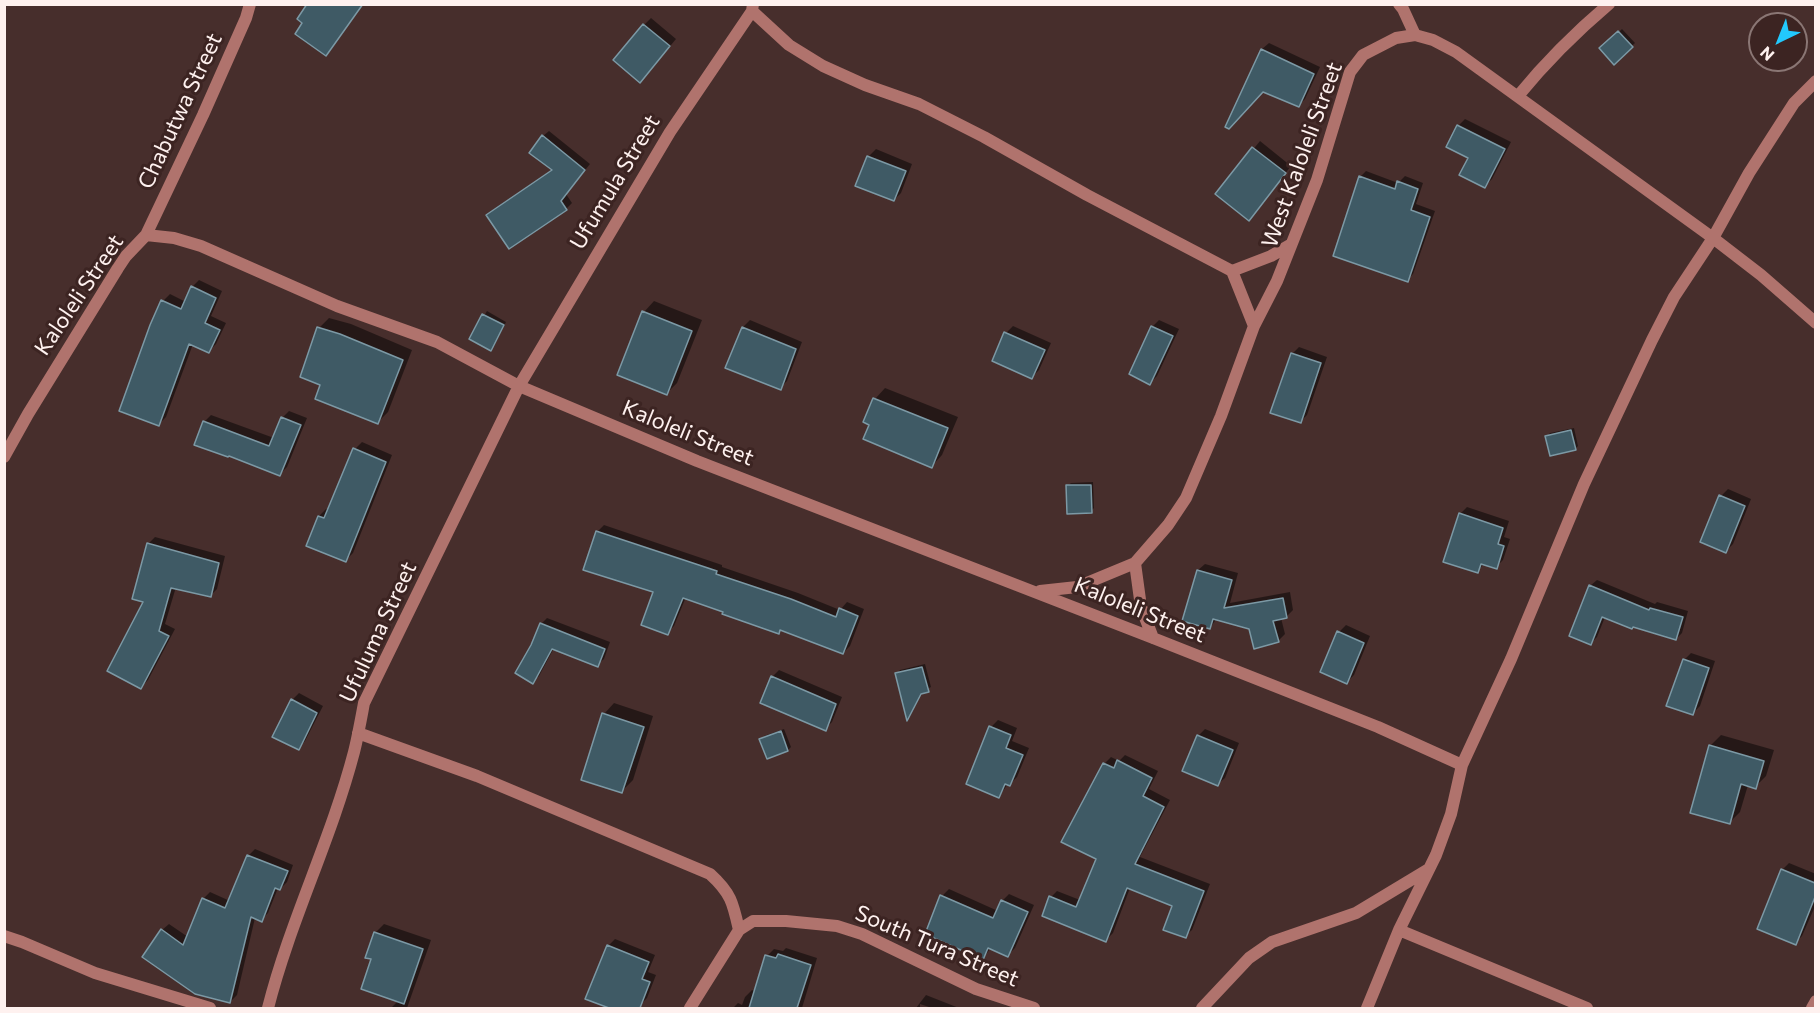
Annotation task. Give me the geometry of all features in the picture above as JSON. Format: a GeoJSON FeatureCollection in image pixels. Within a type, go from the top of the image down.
{"type":"FeatureCollection","features":[{"type":"Feature","properties":{"kind":"street","name":"Chabutwa Street"},"geometry":{"type":"LineString","coordinates":[[146,235],[203,115],[250,4]]}},
{"type":"Feature","properties":{"kind":"street"},"geometry":{"type":"LineString","coordinates":[[1399,4],[1415,35],[1433,40],[1456,52],[1518,96],[1713,238],[1761,275],[1815,323]]}},
{"type":"Feature","properties":{"kind":"street"},"geometry":{"type":"LineString","coordinates":[[1518,96],[1588,21],[1609,4]]}},
{"type":"Feature","properties":{"kind":"street"},"geometry":{"type":"LineString","coordinates":[[752,8],[789,45],[823,66],[865,85],[919,104],[947,118],[1232,271],[1254,326]]}},
{"type":"Feature","properties":{"kind":"street","name":"Ufumula Street"},"geometry":{"type":"LineString","coordinates":[[519,386],[670,132],[752,8]]}},
{"type":"Feature","properties":{"kind":"street","name":"West Kaloleli Street"},"geometry":{"type":"LineString","coordinates":[[1136,563],[1168,525],[1186,498],[1221,416],[1254,326],[1277,281],[1317,180],[1350,72],[1363,55],[1396,38],[1415,35]]}},
{"type":"Feature","properties":{"kind":"street"},"geometry":{"type":"LineString","coordinates":[[1367,1008],[1451,814],[1462,765],[1511,659],[1584,484],[1652,340],[1674,297],[1713,238],[1749,173],[1794,103],[1815,81]]}},
{"type":"Feature","properties":{"kind":"street","name":"Kaloleli Street"},"geometry":{"type":"LineString","coordinates":[[4,457],[126,256],[146,235],[174,238],[201,246],[337,306],[437,342],[519,386],[698,460],[1378,727],[1462,765]]}},
{"type":"Feature","properties":{"kind":"street"},"geometry":{"type":"LineString","coordinates":[[1232,271],[1271,256],[1290,245]]}},
{"type":"Feature","properties":{"kind":"street","name":"Ufuluma Street"},"geometry":{"type":"LineString","coordinates":[[268,1008],[290,932],[327,834],[354,752],[364,703],[519,386]]}},
{"type":"Feature","properties":{"kind":"street"},"geometry":{"type":"LineString","coordinates":[[1036,592],[1077,586],[1136,563],[1141,607],[1154,638]]}},
{"type":"Feature","properties":{"kind":"street"},"geometry":{"type":"LineString","coordinates":[[358,733],[477,776],[710,874],[726,888],[734,906],[740,930],[690,1008]]}},
{"type":"Feature","properties":{"kind":"street"},"geometry":{"type":"LineString","coordinates":[[1202,1008],[1249,958],[1272,942],[1356,913],[1429,869]]}},
{"type":"Feature","properties":{"kind":"street","name":"South Tura Street"},"geometry":{"type":"LineString","coordinates":[[740,930],[753,921],[786,921],[837,926],[862,934],[976,988],[1034,1008]]}},
{"type":"Feature","properties":{"kind":"street"},"geometry":{"type":"LineString","coordinates":[[1399,930],[1587,1008]]}},
{"type":"Feature","properties":{"kind":"street"},"geometry":{"type":"LineString","coordinates":[[4,936],[95,973],[210,1008]]}},
{"type":"Feature","properties":{"kind":"street"},"geometry":{"type":"LineString","coordinates":[[1812,1008],[1815,1001]]}},
{"type":"Feature","properties":{"kind":"building"},"geometry":{"type":"Polygon","coordinates":[[[307,4],[363,4],[326,56],[295,34],[302,23],[297,19],[307,4]]]}},
{"type":"Feature","properties":{"kind":"building"},"geometry":{"type":"Polygon","coordinates":[[[643,24],[670,46],[640,83],[613,60],[643,24]]]}},
{"type":"Feature","properties":{"kind":"building"},"geometry":{"type":"Polygon","coordinates":[[[1618,31],[1633,47],[1614,65],[1599,48],[1618,31]]]}},
{"type":"Feature","properties":{"kind":"building"},"geometry":{"type":"Polygon","coordinates":[[[1261,49],[1314,74],[1299,107],[1263,92],[1229,129],[1225,127],[1261,49]]]}},
{"type":"Feature","properties":{"kind":"building"},"geometry":{"type":"Polygon","coordinates":[[[1457,125],[1505,149],[1485,188],[1459,175],[1468,158],[1446,147],[1457,125]]]}},
{"type":"Feature","properties":{"kind":"building"},"geometry":{"type":"Polygon","coordinates":[[[542,135],[585,170],[561,201],[567,210],[509,249],[486,215],[552,170],[529,153],[542,135]]]}},
{"type":"Feature","properties":{"kind":"building"},"geometry":{"type":"Polygon","coordinates":[[[1252,147],[1286,173],[1249,221],[1215,194],[1252,147]]]}},
{"type":"Feature","properties":{"kind":"building"},"geometry":{"type":"Polygon","coordinates":[[[867,156],[906,171],[894,201],[855,186],[867,156]]]}},
{"type":"Feature","properties":{"kind":"building"},"geometry":{"type":"Polygon","coordinates":[[[1359,176],[1395,189],[1397,181],[1418,189],[1411,210],[1430,217],[1408,282],[1333,256],[1359,176]]]}},
{"type":"Feature","properties":{"kind":"building"},"geometry":{"type":"Polygon","coordinates":[[[191,286],[216,298],[205,323],[220,330],[209,353],[189,344],[159,426],[119,411],[161,300],[181,309],[191,286]]]}},
{"type":"Feature","properties":{"kind":"building"},"geometry":{"type":"Polygon","coordinates":[[[642,311],[692,331],[667,395],[617,375],[642,311]]]}},
{"type":"Feature","properties":{"kind":"building"},"geometry":{"type":"Polygon","coordinates":[[[482,314],[504,325],[491,351],[469,339],[482,314]]]}},
{"type":"Feature","properties":{"kind":"building"},"geometry":{"type":"Polygon","coordinates":[[[1151,326],[1173,336],[1150,385],[1129,374],[1151,326]]]}},
{"type":"Feature","properties":{"kind":"building"},"geometry":{"type":"Polygon","coordinates":[[[317,327],[403,360],[378,424],[315,399],[320,385],[300,377],[317,327]]]}},
{"type":"Feature","properties":{"kind":"building"},"geometry":{"type":"Polygon","coordinates":[[[742,327],[796,349],[781,390],[725,368],[742,327]]]}},
{"type":"Feature","properties":{"kind":"building"},"geometry":{"type":"Polygon","coordinates":[[[1004,332],[1045,350],[1032,379],[992,361],[1004,332]]]}},
{"type":"Feature","properties":{"kind":"building"},"geometry":{"type":"Polygon","coordinates":[[[1291,353],[1321,363],[1301,423],[1270,413],[1291,353]]]}},
{"type":"Feature","properties":{"kind":"building"},"geometry":{"type":"Polygon","coordinates":[[[873,398],[948,428],[932,468],[863,439],[869,425],[863,422],[873,398]]]}},
{"type":"Feature","properties":{"kind":"building"},"geometry":{"type":"Polygon","coordinates":[[[281,417],[301,425],[280,476],[194,445],[203,421],[269,446],[281,417]]]}},
{"type":"Feature","properties":{"kind":"building"},"geometry":{"type":"Polygon","coordinates":[[[1571,430],[1576,450],[1550,456],[1545,436],[1571,430]]]}},
{"type":"Feature","properties":{"kind":"building"},"geometry":{"type":"Polygon","coordinates":[[[353,448],[386,462],[346,562],[306,546],[318,516],[324,518],[353,448]]]}},
{"type":"Feature","properties":{"kind":"building"},"geometry":{"type":"Polygon","coordinates":[[[1066,485],[1091,485],[1092,513],[1067,514],[1066,485]]]}},
{"type":"Feature","properties":{"kind":"building"},"geometry":{"type":"Polygon","coordinates":[[[1719,495],[1745,506],[1726,553],[1700,542],[1719,495]]]}},
{"type":"Feature","properties":{"kind":"building"},"geometry":{"type":"Polygon","coordinates":[[[1459,513],[1503,528],[1498,544],[1504,546],[1497,569],[1481,564],[1478,573],[1443,562],[1459,513]]]}},
{"type":"Feature","properties":{"kind":"building"},"geometry":{"type":"Polygon","coordinates":[[[596,531],[717,571],[716,574],[836,617],[839,608],[858,616],[843,654],[780,630],[779,634],[683,598],[668,635],[641,625],[653,592],[583,570],[596,531]]]}},
{"type":"Feature","properties":{"kind":"building"},"geometry":{"type":"Polygon","coordinates":[[[147,543],[219,563],[211,597],[171,588],[159,631],[169,636],[141,689],[107,671],[143,602],[132,599],[147,543]]]}},
{"type":"Feature","properties":{"kind":"building"},"geometry":{"type":"Polygon","coordinates":[[[1197,570],[1232,580],[1224,608],[1283,598],[1287,618],[1273,621],[1279,642],[1254,649],[1249,629],[1213,619],[1210,629],[1182,621],[1197,570]]]}},
{"type":"Feature","properties":{"kind":"building"},"geometry":{"type":"Polygon","coordinates":[[[1589,585],[1649,610],[1650,608],[1683,617],[1676,640],[1633,627],[1632,629],[1602,617],[1591,645],[1569,636],[1589,585]]]}},
{"type":"Feature","properties":{"kind":"building"},"geometry":{"type":"Polygon","coordinates":[[[540,623],[605,649],[598,667],[552,649],[533,684],[515,673],[540,623]]]}},
{"type":"Feature","properties":{"kind":"building"},"geometry":{"type":"Polygon","coordinates":[[[1337,631],[1364,643],[1347,684],[1320,672],[1337,631]]]}},
{"type":"Feature","properties":{"kind":"building"},"geometry":{"type":"Polygon","coordinates":[[[1683,659],[1709,668],[1693,715],[1666,706],[1683,659]]]}},
{"type":"Feature","properties":{"kind":"building"},"geometry":{"type":"Polygon","coordinates":[[[922,667],[929,692],[921,694],[907,721],[895,673],[922,667]]]}},
{"type":"Feature","properties":{"kind":"building"},"geometry":{"type":"Polygon","coordinates":[[[771,676],[836,704],[826,731],[760,703],[771,676]]]}},
{"type":"Feature","properties":{"kind":"building"},"geometry":{"type":"Polygon","coordinates":[[[291,699],[317,713],[299,750],[272,737],[291,699]]]}},
{"type":"Feature","properties":{"kind":"building"},"geometry":{"type":"Polygon","coordinates":[[[602,713],[644,727],[622,793],[581,780],[602,713]]]}},
{"type":"Feature","properties":{"kind":"building"},"geometry":{"type":"Polygon","coordinates":[[[989,726],[1011,735],[1006,748],[1023,755],[1010,786],[1005,784],[999,798],[966,784],[989,726]]]}},
{"type":"Feature","properties":{"kind":"building"},"geometry":{"type":"Polygon","coordinates":[[[781,731],[788,751],[767,759],[759,739],[781,731]]]}},
{"type":"Feature","properties":{"kind":"building"},"geometry":{"type":"Polygon","coordinates":[[[1197,735],[1233,750],[1218,786],[1182,771],[1197,735]]]}},
{"type":"Feature","properties":{"kind":"building"},"geometry":{"type":"Polygon","coordinates":[[[1709,745],[1764,761],[1756,789],[1741,784],[1730,824],[1690,813],[1709,745]]]}},
{"type":"Feature","properties":{"kind":"building"},"geometry":{"type":"Polygon","coordinates":[[[1117,760],[1152,778],[1143,796],[1164,807],[1135,864],[1204,891],[1186,938],[1163,930],[1172,906],[1127,888],[1106,942],[1042,916],[1049,896],[1076,907],[1096,859],[1061,842],[1103,763],[1114,768],[1117,760]]]}},
{"type":"Feature","properties":{"kind":"building"},"geometry":{"type":"Polygon","coordinates":[[[247,855],[288,871],[280,890],[275,888],[262,922],[251,917],[230,1003],[195,994],[142,957],[161,929],[183,945],[202,898],[225,908],[247,855]]]}},
{"type":"Feature","properties":{"kind":"building"},"geometry":{"type":"Polygon","coordinates":[[[1781,869],[1815,883],[1815,897],[1796,945],[1757,929],[1781,869]]]}},
{"type":"Feature","properties":{"kind":"building"},"geometry":{"type":"Polygon","coordinates":[[[940,895],[993,918],[1001,900],[1028,912],[1008,957],[988,948],[983,960],[925,934],[940,895]]]}},
{"type":"Feature","properties":{"kind":"building"},"geometry":{"type":"Polygon","coordinates":[[[374,932],[423,949],[404,1004],[361,989],[371,959],[365,958],[374,932]]]}},
{"type":"Feature","properties":{"kind":"building"},"geometry":{"type":"Polygon","coordinates":[[[607,945],[649,962],[642,979],[650,982],[640,1008],[609,1008],[585,999],[607,945]]]}},
{"type":"Feature","properties":{"kind":"building"},"geometry":{"type":"Polygon","coordinates":[[[778,954],[811,965],[797,1008],[749,1008],[765,955],[776,958],[778,954]]]}}]}
